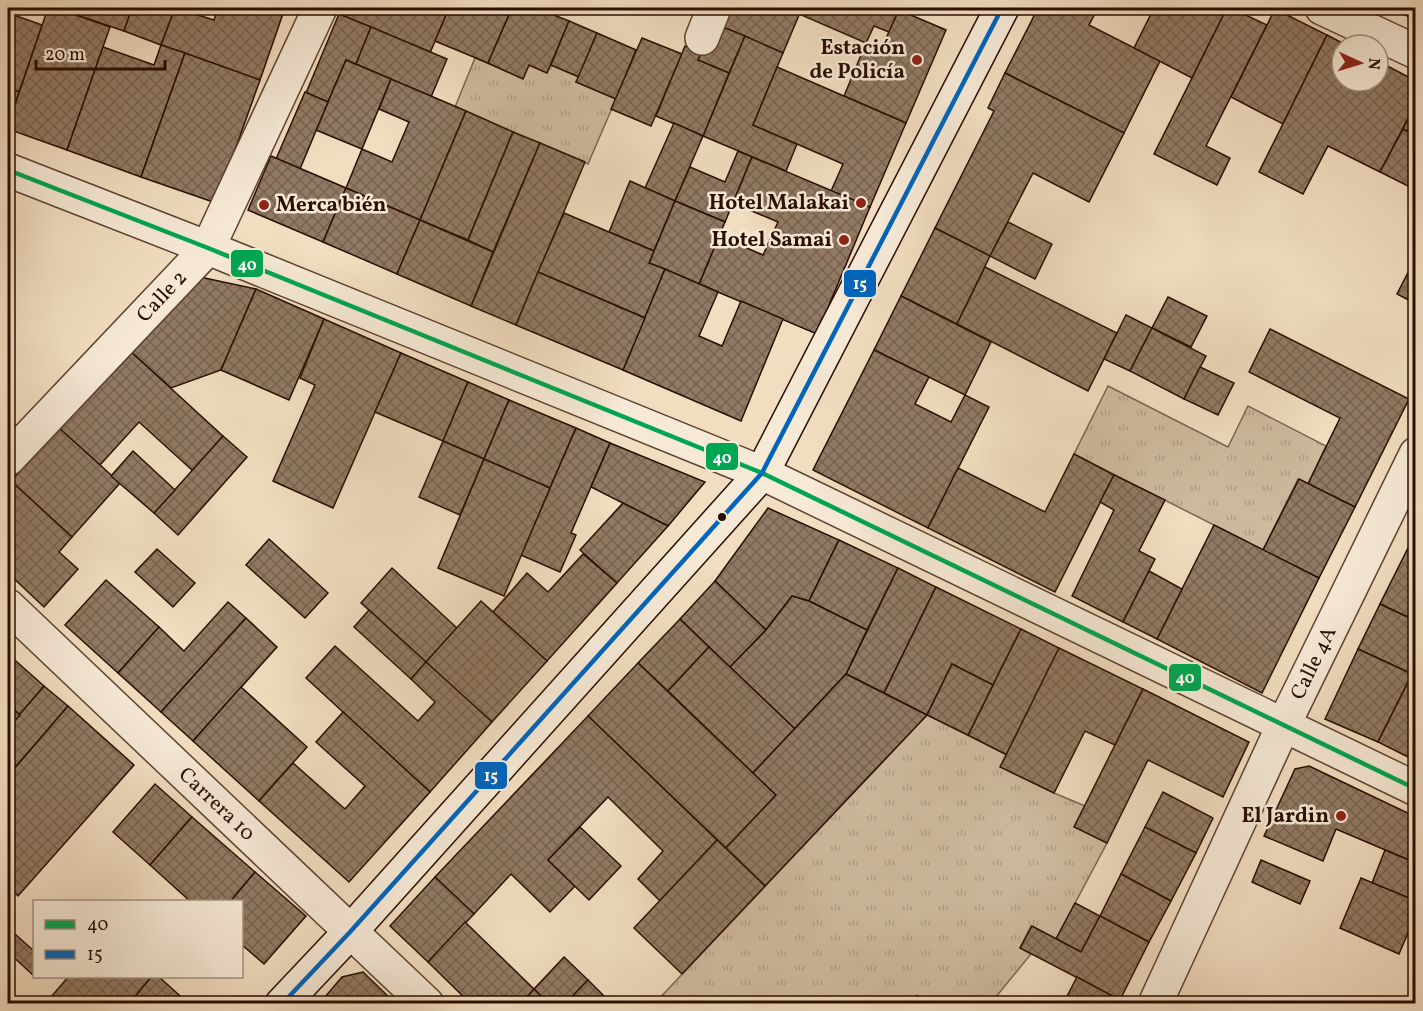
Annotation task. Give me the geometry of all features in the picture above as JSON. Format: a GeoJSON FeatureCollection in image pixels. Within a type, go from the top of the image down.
{"type":"FeatureCollection","features":[{"type":"Feature","properties":{"kind":"street","name":"Calle 2"},"geometry":{"type":"LineString","coordinates":[[8,459],[208,248],[320,8]]}},
{"type":"Feature","properties":{"kind":"street"},"geometry":{"type":"LineString","coordinates":[[702,38],[714,8]]}},
{"type":"Feature","properties":{"kind":"street"},"geometry":{"type":"LineString","coordinates":[[282,1004],[350,932],[762,473],[1000,8]]}},
{"type":"Feature","properties":{"kind":"street"},"geometry":{"type":"LineString","coordinates":[[1322,8],[1416,52]]}},
{"type":"Feature","properties":{"kind":"street"},"geometry":{"type":"LineString","coordinates":[[8,170],[208,248],[762,473],[1416,789]]}},
{"type":"Feature","properties":{"kind":"street","name":"Calle 4A"},"geometry":{"type":"LineString","coordinates":[[1155,1004],[1284,724],[1416,454]]}},
{"type":"Feature","properties":{"kind":"street","name":"Carrera 10"},"geometry":{"type":"LineString","coordinates":[[8,606],[427,1004]]}},
{"type":"Feature","properties":{"kind":"green space"},"geometry":{"type":"Polygon","coordinates":[[[475,58],[523,78],[529,65],[547,73],[551,65],[579,77],[576,82],[616,99],[588,164],[455,107],[475,58]]]}},
{"type":"Feature","properties":{"kind":"green space"},"geometry":{"type":"Polygon","coordinates":[[[1108,386],[1228,447],[1248,406],[1326,446],[1308,484],[1298,479],[1263,550],[1074,454],[1108,386]]]}},
{"type":"Feature","properties":{"kind":"green space"},"geometry":{"type":"Polygon","coordinates":[[[927,715],[1007,755],[1001,767],[1085,806],[1075,827],[1107,843],[1056,939],[1031,926],[1020,948],[1031,954],[991,1003],[927,1003],[917,995],[910,1004],[654,1004],[927,715]]]}},
{"type":"Feature","properties":{"kind":"building"},"geometry":{"type":"Polygon","coordinates":[[[48,8],[56,8],[110,27],[67,150],[8,129],[48,8]]]}},
{"type":"Feature","properties":{"kind":"building"},"geometry":{"type":"Polygon","coordinates":[[[80,8],[132,8],[124,31],[77,15],[80,8]]]}},
{"type":"Feature","properties":{"kind":"building"},"geometry":{"type":"Polygon","coordinates":[[[132,8],[175,8],[161,45],[124,31],[132,8]]]}},
{"type":"Feature","properties":{"kind":"building"},"geometry":{"type":"Polygon","coordinates":[[[175,8],[214,20],[218,8],[285,8],[260,80],[161,45],[175,8]]]}},
{"type":"Feature","properties":{"kind":"building"},"geometry":{"type":"Polygon","coordinates":[[[342,8],[449,8],[430,53],[339,14],[342,8]]]}},
{"type":"Feature","properties":{"kind":"building"},"geometry":{"type":"Polygon","coordinates":[[[449,8],[512,8],[488,63],[435,41],[449,8]]]}},
{"type":"Feature","properties":{"kind":"building"},"geometry":{"type":"Polygon","coordinates":[[[512,8],[536,8],[569,21],[547,73],[529,65],[523,79],[488,63],[512,8]]]}},
{"type":"Feature","properties":{"kind":"building"},"geometry":{"type":"Polygon","coordinates":[[[720,8],[802,8],[783,53],[713,23],[720,8]]]}},
{"type":"Feature","properties":{"kind":"building"},"geometry":{"type":"Polygon","coordinates":[[[802,8],[900,8],[889,32],[874,26],[866,43],[799,14],[802,8]]]}},
{"type":"Feature","properties":{"kind":"building"},"geometry":{"type":"Polygon","coordinates":[[[1038,8],[1098,8],[1089,25],[1160,61],[1124,133],[1005,73],[1038,8]]]}},
{"type":"Feature","properties":{"kind":"building"},"geometry":{"type":"Polygon","coordinates":[[[1154,8],[1227,8],[1192,78],[1134,48],[1154,8]]]}},
{"type":"Feature","properties":{"kind":"building"},"geometry":{"type":"Polygon","coordinates":[[[1227,8],[1267,25],[1206,146],[1230,158],[1217,185],[1154,154],[1227,8]]]}},
{"type":"Feature","properties":{"kind":"building"},"geometry":{"type":"Polygon","coordinates":[[[1389,8],[1416,8],[1416,10],[1412,18],[1389,8]]]}},
{"type":"Feature","properties":{"kind":"building"},"geometry":{"type":"Polygon","coordinates":[[[1275,9],[1327,35],[1283,124],[1231,97],[1275,9]]]}},
{"type":"Feature","properties":{"kind":"building"},"geometry":{"type":"Polygon","coordinates":[[[899,10],[946,30],[906,123],[844,96],[866,43],[881,49],[899,10]]]}},
{"type":"Feature","properties":{"kind":"building"},"geometry":{"type":"Polygon","coordinates":[[[8,13],[42,25],[19,92],[8,88],[8,13]]]}},
{"type":"Feature","properties":{"kind":"building"},"geometry":{"type":"Polygon","coordinates":[[[339,14],[371,27],[356,64],[346,60],[328,102],[306,93],[339,14]]]}},
{"type":"Feature","properties":{"kind":"building"},"geometry":{"type":"Polygon","coordinates":[[[569,21],[597,33],[579,77],[551,65],[569,21]]]}},
{"type":"Feature","properties":{"kind":"building"},"geometry":{"type":"Polygon","coordinates":[[[713,23],[745,36],[729,73],[698,60],[713,23]]]}},
{"type":"Feature","properties":{"kind":"building"},"geometry":{"type":"Polygon","coordinates":[[[371,27],[447,59],[431,97],[356,64],[371,27]]]}},
{"type":"Feature","properties":{"kind":"building"},"geometry":{"type":"Polygon","coordinates":[[[597,33],[636,50],[616,99],[576,82],[597,33]]]}},
{"type":"Feature","properties":{"kind":"building"},"geometry":{"type":"Polygon","coordinates":[[[1327,35],[1330,37],[1330,93],[1390,93],[1390,67],[1416,81],[1416,103],[1380,172],[1328,146],[1303,194],[1259,172],[1327,35]]]}},
{"type":"Feature","properties":{"kind":"building"},"geometry":{"type":"Polygon","coordinates":[[[745,36],[783,53],[753,125],[797,144],[786,171],[703,136],[745,36]]]}},
{"type":"Feature","properties":{"kind":"building"},"geometry":{"type":"Polygon","coordinates":[[[642,38],[682,54],[651,126],[611,109],[642,38]]]}},
{"type":"Feature","properties":{"kind":"building"},"geometry":{"type":"Polygon","coordinates":[[[161,45],[185,53],[141,177],[67,150],[103,47],[154,65],[161,45]]]}},
{"type":"Feature","properties":{"kind":"building"},"geometry":{"type":"Polygon","coordinates":[[[685,46],[701,53],[698,60],[729,73],[703,136],[656,116],[685,46]]]}},
{"type":"Feature","properties":{"kind":"building"},"geometry":{"type":"Polygon","coordinates":[[[185,53],[260,80],[216,203],[141,177],[185,53]]]}},
{"type":"Feature","properties":{"kind":"building"},"geometry":{"type":"Polygon","coordinates":[[[346,60],[391,79],[362,149],[316,130],[346,60]]]}},
{"type":"Feature","properties":{"kind":"building"},"geometry":{"type":"Polygon","coordinates":[[[777,67],[906,123],[870,207],[831,191],[843,164],[753,125],[777,67]]]}},
{"type":"Feature","properties":{"kind":"building"},"geometry":{"type":"Polygon","coordinates":[[[1005,73],[1124,133],[1089,202],[1033,173],[990,256],[935,228],[994,111],[988,108],[1005,73]]]}},
{"type":"Feature","properties":{"kind":"building"},"geometry":{"type":"Polygon","coordinates":[[[391,79],[466,111],[420,220],[346,188],[362,149],[392,162],[409,122],[379,109],[391,79]]]}},
{"type":"Feature","properties":{"kind":"building"},"geometry":{"type":"Polygon","coordinates":[[[8,88],[19,92],[8,125],[8,88]]]}},
{"type":"Feature","properties":{"kind":"building"},"geometry":{"type":"Polygon","coordinates":[[[305,92],[328,102],[300,169],[276,159],[305,92]]]}},
{"type":"Feature","properties":{"kind":"building"},"geometry":{"type":"Polygon","coordinates":[[[1416,103],[1416,136],[1403,129],[1416,103]]]}},
{"type":"Feature","properties":{"kind":"building"},"geometry":{"type":"Polygon","coordinates":[[[466,111],[513,132],[468,240],[420,220],[466,111]]]}},
{"type":"Feature","properties":{"kind":"building"},"geometry":{"type":"Polygon","coordinates":[[[674,123],[703,136],[675,201],[645,188],[674,123]]]}},
{"type":"Feature","properties":{"kind":"building"},"geometry":{"type":"Polygon","coordinates":[[[1403,129],[1416,136],[1416,190],[1380,172],[1403,129]]]}},
{"type":"Feature","properties":{"kind":"building"},"geometry":{"type":"Polygon","coordinates":[[[513,132],[540,143],[493,252],[468,240],[513,132]]]}},
{"type":"Feature","properties":{"kind":"building"},"geometry":{"type":"Polygon","coordinates":[[[540,143],[585,162],[516,325],[471,306],[540,143]]]}},
{"type":"Feature","properties":{"kind":"building"},"geometry":{"type":"Polygon","coordinates":[[[738,151],[752,157],[725,222],[675,201],[690,167],[725,182],[738,151]]]}},
{"type":"Feature","properties":{"kind":"building"},"geometry":{"type":"Polygon","coordinates":[[[271,156],[346,188],[323,242],[248,210],[271,156]]]}},
{"type":"Feature","properties":{"kind":"building"},"geometry":{"type":"Polygon","coordinates":[[[752,157],[870,207],[817,334],[699,284],[719,236],[763,255],[778,222],[733,203],[752,157]]]}},
{"type":"Feature","properties":{"kind":"building"},"geometry":{"type":"Polygon","coordinates":[[[630,181],[675,201],[654,251],[609,232],[630,181]]]}},
{"type":"Feature","properties":{"kind":"building"},"geometry":{"type":"Polygon","coordinates":[[[346,188],[420,220],[397,274],[323,242],[346,188]]]}},
{"type":"Feature","properties":{"kind":"building"},"geometry":{"type":"Polygon","coordinates":[[[675,201],[725,222],[699,284],[649,263],[675,201]]]}},
{"type":"Feature","properties":{"kind":"building"},"geometry":{"type":"Polygon","coordinates":[[[564,213],[654,251],[649,263],[665,269],[645,318],[538,272],[564,213]]]}},
{"type":"Feature","properties":{"kind":"building"},"geometry":{"type":"Polygon","coordinates":[[[420,220],[493,252],[471,306],[397,274],[420,220]]]}},
{"type":"Feature","properties":{"kind":"building"},"geometry":{"type":"Polygon","coordinates":[[[1008,222],[1052,244],[1035,279],[990,256],[1008,222]]]}},
{"type":"Feature","properties":{"kind":"building"},"geometry":{"type":"Polygon","coordinates":[[[935,228],[990,256],[957,324],[901,296],[935,228]]]}},
{"type":"Feature","properties":{"kind":"building"},"geometry":{"type":"Polygon","coordinates":[[[1416,257],[1416,304],[1397,294],[1416,257]]]}},
{"type":"Feature","properties":{"kind":"building"},"geometry":{"type":"Polygon","coordinates":[[[985,267],[1117,333],[1088,391],[957,324],[985,267]]]}},
{"type":"Feature","properties":{"kind":"building"},"geometry":{"type":"Polygon","coordinates":[[[665,269],[718,292],[699,336],[722,346],[741,301],[783,319],[741,421],[623,370],[665,269]]]}},
{"type":"Feature","properties":{"kind":"building"},"geometry":{"type":"Polygon","coordinates":[[[538,272],[645,318],[623,370],[516,325],[538,272]]]}},
{"type":"Feature","properties":{"kind":"building"},"geometry":{"type":"Polygon","coordinates":[[[200,277],[256,289],[221,370],[171,388],[129,350],[200,277]]]}},
{"type":"Feature","properties":{"kind":"building"},"geometry":{"type":"Polygon","coordinates":[[[256,289],[324,319],[289,400],[221,370],[256,289]]]}},
{"type":"Feature","properties":{"kind":"building"},"geometry":{"type":"Polygon","coordinates":[[[901,296],[991,342],[965,395],[874,350],[901,296]]]}},
{"type":"Feature","properties":{"kind":"building"},"geometry":{"type":"Polygon","coordinates":[[[1168,297],[1207,316],[1191,347],[1152,328],[1168,297]]]}},
{"type":"Feature","properties":{"kind":"building"},"geometry":{"type":"Polygon","coordinates":[[[1126,315],[1152,328],[1130,371],[1104,359],[1126,315]]]}},
{"type":"Feature","properties":{"kind":"building"},"geometry":{"type":"Polygon","coordinates":[[[324,319],[401,353],[333,508],[273,481],[315,385],[300,378],[324,319]]]}},
{"type":"Feature","properties":{"kind":"building"},"geometry":{"type":"Polygon","coordinates":[[[1152,328],[1206,356],[1184,399],[1130,371],[1152,328]]]}},
{"type":"Feature","properties":{"kind":"building"},"geometry":{"type":"Polygon","coordinates":[[[1270,329],[1409,399],[1355,507],[1308,484],[1340,418],[1249,372],[1270,329]]]}},
{"type":"Feature","properties":{"kind":"building"},"geometry":{"type":"Polygon","coordinates":[[[129,350],[223,436],[193,471],[139,422],[100,465],[59,428],[129,350]]]}},
{"type":"Feature","properties":{"kind":"building"},"geometry":{"type":"Polygon","coordinates":[[[874,350],[929,377],[915,404],[951,422],[965,395],[989,407],[928,528],[813,470],[874,350]]]}},
{"type":"Feature","properties":{"kind":"building"},"geometry":{"type":"Polygon","coordinates":[[[401,353],[468,382],[443,441],[375,412],[401,353]]]}},
{"type":"Feature","properties":{"kind":"building"},"geometry":{"type":"Polygon","coordinates":[[[1200,367],[1234,383],[1218,415],[1184,399],[1200,367]]]}},
{"type":"Feature","properties":{"kind":"building"},"geometry":{"type":"Polygon","coordinates":[[[468,382],[509,400],[484,459],[443,441],[468,382]]]}},
{"type":"Feature","properties":{"kind":"building"},"geometry":{"type":"Polygon","coordinates":[[[509,400],[576,428],[550,488],[484,459],[509,400]]]}},
{"type":"Feature","properties":{"kind":"building"},"geometry":{"type":"Polygon","coordinates":[[[59,428],[120,483],[72,537],[11,481],[59,428]]]}},
{"type":"Feature","properties":{"kind":"building"},"geometry":{"type":"Polygon","coordinates":[[[576,428],[610,443],[571,533],[576,535],[560,572],[521,555],[576,428]]]}},
{"type":"Feature","properties":{"kind":"building"},"geometry":{"type":"Polygon","coordinates":[[[223,436],[247,457],[178,535],[154,513],[223,436]]]}},
{"type":"Feature","properties":{"kind":"building"},"geometry":{"type":"Polygon","coordinates":[[[443,441],[484,459],[460,515],[419,497],[443,441]]]}},
{"type":"Feature","properties":{"kind":"building"},"geometry":{"type":"Polygon","coordinates":[[[610,443],[705,482],[668,526],[591,487],[610,443]]]}},
{"type":"Feature","properties":{"kind":"building"},"geometry":{"type":"Polygon","coordinates":[[[133,451],[175,490],[154,513],[111,476],[133,451]]]}},
{"type":"Feature","properties":{"kind":"building"},"geometry":{"type":"Polygon","coordinates":[[[1074,454],[1114,475],[1055,592],[928,528],[958,468],[1045,512],[1074,454]]]}},
{"type":"Feature","properties":{"kind":"building"},"geometry":{"type":"Polygon","coordinates":[[[484,459],[550,488],[504,596],[438,568],[484,459]]]}},
{"type":"Feature","properties":{"kind":"building"},"geometry":{"type":"Polygon","coordinates":[[[1114,475],[1165,500],[1139,551],[1155,559],[1123,622],[1072,596],[1114,510],[1100,502],[1114,475]]]}},
{"type":"Feature","properties":{"kind":"building"},"geometry":{"type":"Polygon","coordinates":[[[1299,479],[1355,507],[1319,578],[1263,550],[1299,479]]]}},
{"type":"Feature","properties":{"kind":"building"},"geometry":{"type":"Polygon","coordinates":[[[11,481],[72,537],[59,552],[78,569],[44,607],[8,573],[8,485],[11,481]]]}},
{"type":"Feature","properties":{"kind":"building"},"geometry":{"type":"Polygon","coordinates":[[[623,503],[668,526],[617,583],[580,550],[623,503]]]}},
{"type":"Feature","properties":{"kind":"building"},"geometry":{"type":"Polygon","coordinates":[[[768,508],[839,540],[809,601],[792,596],[766,630],[715,581],[768,508]]]}},
{"type":"Feature","properties":{"kind":"building"},"geometry":{"type":"Polygon","coordinates":[[[1214,525],[1319,578],[1262,693],[1157,639],[1214,525]]]}},
{"type":"Feature","properties":{"kind":"building"},"geometry":{"type":"Polygon","coordinates":[[[1414,536],[1416,537],[1416,621],[1380,604],[1414,536]]]}},
{"type":"Feature","properties":{"kind":"building"},"geometry":{"type":"Polygon","coordinates":[[[269,539],[328,593],[305,618],[246,565],[269,539]]]}},
{"type":"Feature","properties":{"kind":"building"},"geometry":{"type":"Polygon","coordinates":[[[839,540],[898,568],[867,630],[809,601],[839,540]]]}},
{"type":"Feature","properties":{"kind":"building"},"geometry":{"type":"Polygon","coordinates":[[[157,549],[195,583],[173,607],[135,572],[157,549]]]}},
{"type":"Feature","properties":{"kind":"building"},"geometry":{"type":"Polygon","coordinates":[[[583,554],[617,583],[547,661],[493,612],[527,573],[548,592],[583,554]]]}},
{"type":"Feature","properties":{"kind":"building"},"geometry":{"type":"Polygon","coordinates":[[[392,568],[457,628],[426,662],[361,603],[392,568]]]}},
{"type":"Feature","properties":{"kind":"building"},"geometry":{"type":"Polygon","coordinates":[[[898,568],[936,587],[884,693],[846,674],[898,568]]]}},
{"type":"Feature","properties":{"kind":"building"},"geometry":{"type":"Polygon","coordinates":[[[1149,571],[1182,589],[1157,639],[1123,622],[1149,571]]]}},
{"type":"Feature","properties":{"kind":"building"},"geometry":{"type":"Polygon","coordinates":[[[106,580],[159,627],[118,673],[65,625],[106,580]]]}},
{"type":"Feature","properties":{"kind":"building"},"geometry":{"type":"Polygon","coordinates":[[[715,581],[766,630],[730,667],[680,619],[715,581]]]}},
{"type":"Feature","properties":{"kind":"building"},"geometry":{"type":"Polygon","coordinates":[[[936,587],[1021,629],[993,685],[952,664],[927,715],[884,693],[936,587]]]}},
{"type":"Feature","properties":{"kind":"building"},"geometry":{"type":"Polygon","coordinates":[[[792,596],[809,601],[867,630],[846,674],[795,729],[730,667],[766,630],[792,596]]]}},
{"type":"Feature","properties":{"kind":"building"},"geometry":{"type":"Polygon","coordinates":[[[481,601],[547,661],[492,722],[426,662],[481,601]]]}},
{"type":"Feature","properties":{"kind":"building"},"geometry":{"type":"Polygon","coordinates":[[[228,602],[246,618],[161,712],[118,673],[159,627],[184,651],[228,602]]]}},
{"type":"Feature","properties":{"kind":"building"},"geometry":{"type":"Polygon","coordinates":[[[1380,604],[1416,621],[1416,666],[1412,674],[1358,649],[1380,604]]]}},
{"type":"Feature","properties":{"kind":"building"},"geometry":{"type":"Polygon","coordinates":[[[369,610],[426,662],[411,679],[354,627],[369,610]]]}},
{"type":"Feature","properties":{"kind":"building"},"geometry":{"type":"Polygon","coordinates":[[[246,618],[277,647],[193,741],[161,712],[246,618]]]}},
{"type":"Feature","properties":{"kind":"building"},"geometry":{"type":"Polygon","coordinates":[[[680,619],[709,647],[668,691],[638,663],[680,619]]]}},
{"type":"Feature","properties":{"kind":"building"},"geometry":{"type":"Polygon","coordinates":[[[1021,629],[1059,648],[1007,755],[968,735],[1021,629]]]}},
{"type":"Feature","properties":{"kind":"building"},"geometry":{"type":"Polygon","coordinates":[[[335,646],[418,721],[435,702],[411,679],[426,662],[492,722],[430,792],[306,678],[335,646]]]}},
{"type":"Feature","properties":{"kind":"building"},"geometry":{"type":"Polygon","coordinates":[[[709,647],[795,729],[753,773],[668,691],[709,647]]]}},
{"type":"Feature","properties":{"kind":"building"},"geometry":{"type":"Polygon","coordinates":[[[1059,648],[1143,689],[1115,745],[1085,731],[1054,793],[1000,767],[1059,648]]]}},
{"type":"Feature","properties":{"kind":"building"},"geometry":{"type":"Polygon","coordinates":[[[1358,649],[1412,674],[1378,742],[1325,719],[1358,649]]]}},
{"type":"Feature","properties":{"kind":"building"},"geometry":{"type":"Polygon","coordinates":[[[8,654],[44,686],[20,715],[8,704],[8,654]]]}},
{"type":"Feature","properties":{"kind":"building"},"geometry":{"type":"Polygon","coordinates":[[[638,663],[776,795],[726,848],[588,716],[638,663]]]}},
{"type":"Feature","properties":{"kind":"building"},"geometry":{"type":"Polygon","coordinates":[[[952,664],[993,685],[968,735],[927,715],[952,664]]]}},
{"type":"Feature","properties":{"kind":"building"},"geometry":{"type":"Polygon","coordinates":[[[846,674],[927,715],[765,886],[726,848],[776,795],[753,773],[846,674]]]}},
{"type":"Feature","properties":{"kind":"building"},"geometry":{"type":"Polygon","coordinates":[[[1412,674],[1416,676],[1416,761],[1378,742],[1412,674]]]}},
{"type":"Feature","properties":{"kind":"building"},"geometry":{"type":"Polygon","coordinates":[[[44,686],[68,706],[8,776],[8,728],[44,686]]]}},
{"type":"Feature","properties":{"kind":"building"},"geometry":{"type":"Polygon","coordinates":[[[241,687],[307,747],[259,801],[193,741],[241,687]]]}},
{"type":"Feature","properties":{"kind":"building"},"geometry":{"type":"Polygon","coordinates":[[[1143,689],[1249,742],[1223,797],[1148,760],[1107,843],[1074,827],[1143,689]]]}},
{"type":"Feature","properties":{"kind":"building"},"geometry":{"type":"Polygon","coordinates":[[[8,704],[20,715],[8,728],[8,704]]]}},
{"type":"Feature","properties":{"kind":"building"},"geometry":{"type":"Polygon","coordinates":[[[68,706],[134,765],[18,896],[8,886],[8,776],[68,706]]]}},
{"type":"Feature","properties":{"kind":"building"},"geometry":{"type":"Polygon","coordinates":[[[343,712],[430,792],[349,882],[259,801],[293,763],[345,809],[365,786],[316,742],[343,712]]]}},
{"type":"Feature","properties":{"kind":"building"},"geometry":{"type":"Polygon","coordinates":[[[588,716],[717,840],[660,901],[638,879],[663,851],[608,797],[548,860],[575,886],[550,912],[511,874],[474,914],[435,877],[588,716]]]}},
{"type":"Feature","properties":{"kind":"building"},"geometry":{"type":"Polygon","coordinates":[[[1309,766],[1416,817],[1416,863],[1336,829],[1323,861],[1264,836],[1295,769],[1309,766]]]}},
{"type":"Feature","properties":{"kind":"building"},"geometry":{"type":"Polygon","coordinates":[[[155,784],[192,817],[150,865],[113,832],[155,784]]]}},
{"type":"Feature","properties":{"kind":"building"},"geometry":{"type":"Polygon","coordinates":[[[1163,792],[1213,818],[1196,853],[1145,827],[1163,792]]]}},
{"type":"Feature","properties":{"kind":"building"},"geometry":{"type":"Polygon","coordinates":[[[192,817],[255,872],[232,900],[189,900],[150,865],[192,817]]]}},
{"type":"Feature","properties":{"kind":"building"},"geometry":{"type":"Polygon","coordinates":[[[580,827],[621,866],[589,900],[548,860],[580,827]]]}},
{"type":"Feature","properties":{"kind":"building"},"geometry":{"type":"Polygon","coordinates":[[[1145,827],[1196,853],[1171,901],[1121,874],[1145,827]]]}},
{"type":"Feature","properties":{"kind":"building"},"geometry":{"type":"Polygon","coordinates":[[[717,840],[765,886],[682,974],[634,928],[717,840]]]}},
{"type":"Feature","properties":{"kind":"building"},"geometry":{"type":"Polygon","coordinates":[[[1385,850],[1416,863],[1416,901],[1372,883],[1385,850]]]}},
{"type":"Feature","properties":{"kind":"building"},"geometry":{"type":"Polygon","coordinates":[[[1261,860],[1310,881],[1300,904],[1252,882],[1261,860]]]}},
{"type":"Feature","properties":{"kind":"building"},"geometry":{"type":"Polygon","coordinates":[[[255,872],[306,916],[264,964],[243,946],[243,900],[232,900],[255,872]]]}},
{"type":"Feature","properties":{"kind":"building"},"geometry":{"type":"Polygon","coordinates":[[[1121,874],[1171,901],[1149,942],[1100,916],[1121,874]]]}},
{"type":"Feature","properties":{"kind":"building"},"geometry":{"type":"Polygon","coordinates":[[[435,877],[474,914],[428,962],[390,926],[435,877]]]}},
{"type":"Feature","properties":{"kind":"building"},"geometry":{"type":"Polygon","coordinates":[[[1361,878],[1416,901],[1416,914],[1399,954],[1340,928],[1361,878]]]}},
{"type":"Feature","properties":{"kind":"building"},"geometry":{"type":"Polygon","coordinates":[[[1075,903],[1100,916],[1081,952],[1056,939],[1075,903]]]}},
{"type":"Feature","properties":{"kind":"building"},"geometry":{"type":"Polygon","coordinates":[[[1100,916],[1149,942],[1120,1000],[1020,948],[1032,926],[1081,952],[1100,916]]]}},
{"type":"Feature","properties":{"kind":"building"},"geometry":{"type":"Polygon","coordinates":[[[465,922],[534,989],[521,1004],[471,1004],[428,962],[465,922]]]}},
{"type":"Feature","properties":{"kind":"building"},"geometry":{"type":"Polygon","coordinates":[[[16,935],[33,950],[33,975],[8,952],[8,945],[16,935]]]}},
{"type":"Feature","properties":{"kind":"building"},"geometry":{"type":"Polygon","coordinates":[[[564,957],[588,980],[565,1004],[549,1004],[534,989],[564,957]]]}},
{"type":"Feature","properties":{"kind":"building"},"geometry":{"type":"Polygon","coordinates":[[[363,972],[396,1004],[319,1004],[342,977],[363,972]]]}},
{"type":"Feature","properties":{"kind":"building"},"geometry":{"type":"Polygon","coordinates":[[[1077,977],[1120,1000],[1118,1004],[1063,1004],[1077,977]]]}},
{"type":"Feature","properties":{"kind":"building"},"geometry":{"type":"Polygon","coordinates":[[[67,978],[150,978],[129,1004],[45,1004],[67,978]]]}},
{"type":"Feature","properties":{"kind":"building"},"geometry":{"type":"Polygon","coordinates":[[[150,978],[160,978],[189,1004],[129,1004],[150,978]]]}},
{"type":"Feature","properties":{"kind":"building"},"geometry":{"type":"Polygon","coordinates":[[[588,980],[612,1004],[565,1004],[588,980]]]}},
{"type":"Feature","properties":{"kind":"building"},"geometry":{"type":"Polygon","coordinates":[[[534,989],[549,1004],[521,1004],[534,989]]]}},
{"type":"Feature","properties":{"kind":"transit line","name":"15"},"geometry":{"type":"LineString","coordinates":[[282,1004],[350,932],[762,473],[1002,8]]}},
{"type":"Feature","properties":{"kind":"transit line","name":"40"},"geometry":{"type":"LineString","coordinates":[[8,170],[208,248],[762,473],[1416,789]]}},
{"type":"Feature","properties":{"kind":"place","name":"Estación de Policía"},"geometry":{"type":"Point","coordinates":[917,60]}},
{"type":"Feature","properties":{"kind":"place","name":"Hotel Malakai"},"geometry":{"type":"Point","coordinates":[861,203]}},
{"type":"Feature","properties":{"kind":"place","name":"Merca bién"},"geometry":{"type":"Point","coordinates":[264,205]}},
{"type":"Feature","properties":{"kind":"place","name":"Hotel Samai"},"geometry":{"type":"Point","coordinates":[844,240]}},
{"type":"Feature","properties":{"kind":"place","name":"El Jardin"},"geometry":{"type":"Point","coordinates":[1341,816]}}]}
